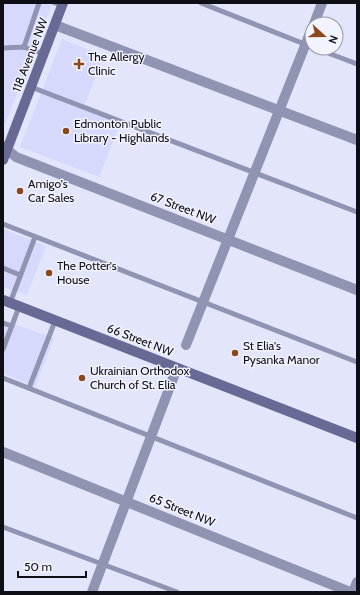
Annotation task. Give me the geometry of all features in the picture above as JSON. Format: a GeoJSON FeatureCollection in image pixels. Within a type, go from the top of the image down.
{"type":"FeatureCollection","features":[{"type":"Feature","properties":{"kind":"main road","name":"118 Avenue NW"},"geometry":{"type":"LineString","coordinates":[[3,160],[5,147],[31,87],[55,25],[60,3]]}},
{"type":"Feature","properties":{"kind":"main road","name":"66 Street NW"},"geometry":{"type":"LineString","coordinates":[[11,303],[357,438]]}},
{"type":"Feature","properties":{"kind":"street"},"geometry":{"type":"LineString","coordinates":[[317,16],[322,3]]}},
{"type":"Feature","properties":{"kind":"street"},"geometry":{"type":"LineString","coordinates":[[55,25],[279,109],[357,140]]}},
{"type":"Feature","properties":{"kind":"street"},"geometry":{"type":"LineString","coordinates":[[186,345],[229,240],[279,109],[304,56]]}},
{"type":"Feature","properties":{"kind":"street","name":"67 Street NW"},"geometry":{"type":"LineString","coordinates":[[5,147],[16,157],[357,290]]}},
{"type":"Feature","properties":{"kind":"street"},"geometry":{"type":"LineString","coordinates":[[92,592],[125,501],[177,368]]}},
{"type":"Feature","properties":{"kind":"street","name":"65 Street NW"},"geometry":{"type":"LineString","coordinates":[[3,452],[350,592]]}},
{"type":"Feature","properties":{"kind":"street"},"geometry":{"type":"LineString","coordinates":[[354,592],[357,582]]}},
{"type":"Feature","properties":{"kind":"lane"},"geometry":{"type":"LineString","coordinates":[[24,47],[40,3]]}},
{"type":"Feature","properties":{"kind":"lane"},"geometry":{"type":"LineString","coordinates":[[201,3],[304,43]]}},
{"type":"Feature","properties":{"kind":"lane"},"geometry":{"type":"LineString","coordinates":[[3,48],[24,47],[44,54]]}},
{"type":"Feature","properties":{"kind":"lane"},"geometry":{"type":"LineString","coordinates":[[336,56],[357,64]]}},
{"type":"Feature","properties":{"kind":"lane"},"geometry":{"type":"LineString","coordinates":[[31,87],[357,212]]}},
{"type":"Feature","properties":{"kind":"lane"},"geometry":{"type":"LineString","coordinates":[[3,224],[357,362]]}},
{"type":"Feature","properties":{"kind":"lane"},"geometry":{"type":"LineString","coordinates":[[3,349],[12,326],[11,303],[35,237]]}},
{"type":"Feature","properties":{"kind":"lane"},"geometry":{"type":"LineString","coordinates":[[3,268],[20,275]]}},
{"type":"Feature","properties":{"kind":"lane"},"geometry":{"type":"LineString","coordinates":[[28,388],[54,321]]}},
{"type":"Feature","properties":{"kind":"lane"},"geometry":{"type":"LineString","coordinates":[[3,323],[12,326]]}},
{"type":"Feature","properties":{"kind":"lane"},"geometry":{"type":"LineString","coordinates":[[3,378],[357,518]]}},
{"type":"Feature","properties":{"kind":"lane"},"geometry":{"type":"LineString","coordinates":[[3,528],[177,592]]}},
{"type":"Feature","properties":{"kind":"shaded area"},"geometry":{"type":"Polygon","coordinates":[[[3,3],[53,3],[6,122],[3,124],[3,3]]]}},
{"type":"Feature","properties":{"kind":"shaded area"},"geometry":{"type":"Polygon","coordinates":[[[62,39],[104,56],[85,104],[122,119],[99,177],[20,147],[62,39]]]}},
{"type":"Feature","properties":{"kind":"shaded area"},"geometry":{"type":"Polygon","coordinates":[[[3,229],[46,246],[27,295],[3,287],[3,229]]]}},
{"type":"Feature","properties":{"kind":"shaded area"},"geometry":{"type":"Polygon","coordinates":[[[3,320],[54,338],[35,387],[3,373],[3,320]]]}},
{"type":"Feature","properties":{"kind":"place","name":"The Allergy Clinic"},"geometry":{"type":"Point","coordinates":[79,64]}},
{"type":"Feature","properties":{"kind":"place","name":"Edmonton Public Library - Highlands"},"geometry":{"type":"Point","coordinates":[66,131]}},
{"type":"Feature","properties":{"kind":"place","name":"Amigo's Car Sales"},"geometry":{"type":"Point","coordinates":[20,191]}},
{"type":"Feature","properties":{"kind":"place","name":"The Potter's House"},"geometry":{"type":"Point","coordinates":[49,273]}},
{"type":"Feature","properties":{"kind":"place","name":"St Elia's Pysanka Manor"},"geometry":{"type":"Point","coordinates":[235,353]}},
{"type":"Feature","properties":{"kind":"place","name":"Ukrainian Orthodox Church of St. Elia"},"geometry":{"type":"Point","coordinates":[82,378]}}]}
